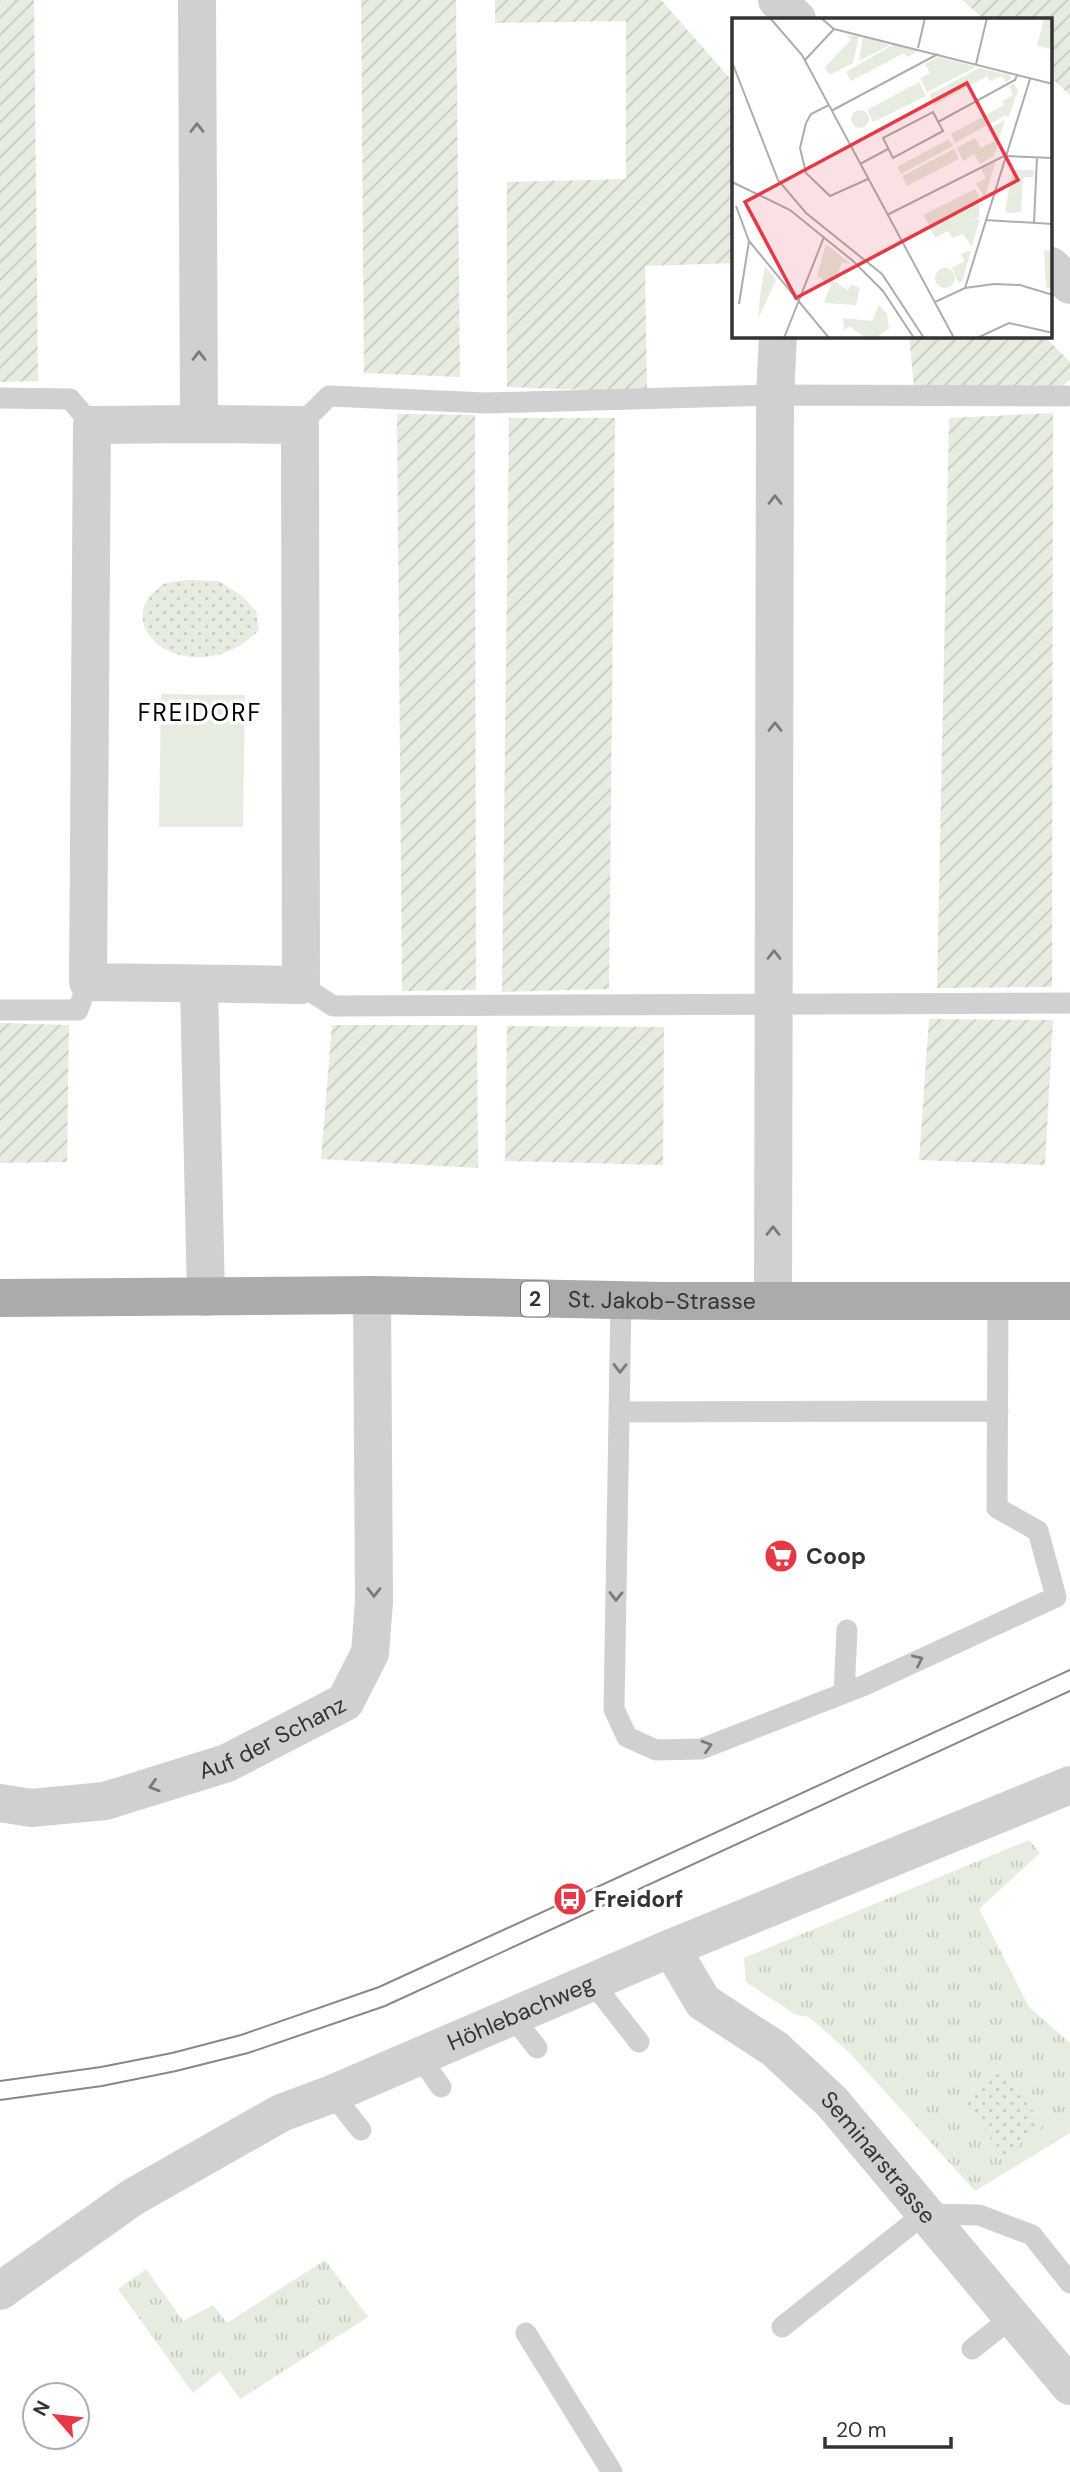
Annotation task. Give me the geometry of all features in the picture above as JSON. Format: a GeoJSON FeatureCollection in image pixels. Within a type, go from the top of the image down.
{"type":"FeatureCollection","features":[{"type":"Feature","properties":{"kind":"main road","name":"St. Jakob-Strasse"},"geometry":{"type":"LineString","coordinates":[[0,1298],[372,1296],[998,1303],[1070,1301]]}},
{"type":"Feature","properties":{"kind":"street"},"geometry":{"type":"LineString","coordinates":[[197,0],[199,424]]}},
{"type":"Feature","properties":{"kind":"street"},"geometry":{"type":"LineString","coordinates":[[1052,267],[1070,285]]}},
{"type":"Feature","properties":{"kind":"street"},"geometry":{"type":"LineString","coordinates":[[773,1299],[775,395],[778,338]]}},
{"type":"Feature","properties":{"kind":"street"},"geometry":{"type":"LineString","coordinates":[[92,425],[300,425],[301,985],[88,982],[92,425]]}},
{"type":"Feature","properties":{"kind":"street"},"geometry":{"type":"LineString","coordinates":[[199,985],[206,1297]]}},
{"type":"Feature","properties":{"kind":"street","name":"Auf der Schanz"},"geometry":{"type":"LineString","coordinates":[[0,1803],[31,1808],[105,1801],[227,1763],[345,1702],[370,1653],[374,1602],[372,1296]]}},
{"type":"Feature","properties":{"kind":"street","name":"Höhlebachweg"},"geometry":{"type":"LineString","coordinates":[[0,2291],[133,2197],[281,2113],[332,2094],[671,1948],[1070,1785]]}},
{"type":"Feature","properties":{"kind":"street","name":"Seminarstrasse"},"geometry":{"type":"LineString","coordinates":[[671,1948],[703,2002],[775,2049],[832,2102],[1070,2386]]}},
{"type":"Feature","properties":{"kind":"lane"},"geometry":{"type":"LineString","coordinates":[[300,425],[330,396],[486,403],[775,395],[1066,396]]}},
{"type":"Feature","properties":{"kind":"lane"},"geometry":{"type":"LineString","coordinates":[[0,398],[70,398],[92,425]]}},
{"type":"Feature","properties":{"kind":"lane"},"geometry":{"type":"LineString","coordinates":[[0,1010],[78,1010],[88,982]]}},
{"type":"Feature","properties":{"kind":"lane"},"geometry":{"type":"LineString","coordinates":[[301,985],[332,1006],[1070,1003]]}},
{"type":"Feature","properties":{"kind":"lane"},"geometry":{"type":"LineString","coordinates":[[621,1300],[614,1709],[627,1737],[656,1750],[701,1749],[844,1693],[1056,1597],[1038,1531],[998,1508],[998,1303]]}},
{"type":"Feature","properties":{"kind":"lane"},"geometry":{"type":"LineString","coordinates":[[619,1412],[998,1411]]}},
{"type":"Feature","properties":{"kind":"lane"},"geometry":{"type":"LineString","coordinates":[[844,1693],[847,1630]]}},
{"type":"Feature","properties":{"kind":"lane"},"geometry":{"type":"LineString","coordinates":[[592,1982],[639,2042]]}},
{"type":"Feature","properties":{"kind":"lane"},"geometry":{"type":"LineString","coordinates":[[512,2016],[537,2048]]}},
{"type":"Feature","properties":{"kind":"lane"},"geometry":{"type":"LineString","coordinates":[[419,2056],[442,2087]]}},
{"type":"Feature","properties":{"kind":"lane"},"geometry":{"type":"LineString","coordinates":[[332,2094],[361,2130]]}},
{"type":"Feature","properties":{"kind":"lane"},"geometry":{"type":"LineString","coordinates":[[782,2327],[924,2214],[979,2215],[1032,2235],[1070,2283]]}},
{"type":"Feature","properties":{"kind":"lane"},"geometry":{"type":"LineString","coordinates":[[972,2349],[1012,2318]]}},
{"type":"Feature","properties":{"kind":"lane"},"geometry":{"type":"LineString","coordinates":[[526,2333],[612,2472]]}},
{"type":"Feature","properties":{"kind":"green space"},"geometry":{"type":"Polygon","coordinates":[[[0,0],[34,0],[38,381],[0,382],[0,0]]]}},
{"type":"Feature","properties":{"kind":"green space"},"geometry":{"type":"Polygon","coordinates":[[[361,0],[456,0],[460,377],[364,373],[361,0]]]}},
{"type":"Feature","properties":{"kind":"green space"},"geometry":{"type":"Polygon","coordinates":[[[495,0],[661,0],[732,81],[732,263],[645,266],[647,392],[507,387],[507,182],[626,179],[626,21],[495,23],[495,0]]]}},
{"type":"Feature","properties":{"kind":"green space"},"geometry":{"type":"Polygon","coordinates":[[[962,0],[1070,0],[1070,95],[1052,79],[1052,18],[983,18],[962,0]]]}},
{"type":"Feature","properties":{"kind":"green space"},"geometry":{"type":"Polygon","coordinates":[[[909,338],[1046,338],[1070,362],[1070,379],[1058,391],[914,387],[909,338]]]}},
{"type":"Feature","properties":{"kind":"green space"},"geometry":{"type":"Polygon","coordinates":[[[1053,413],[1052,987],[937,988],[949,418],[1053,413]]]}},
{"type":"Feature","properties":{"kind":"green space"},"geometry":{"type":"Polygon","coordinates":[[[397,414],[475,415],[476,990],[402,991],[397,414]]]}},
{"type":"Feature","properties":{"kind":"green space"},"geometry":{"type":"Polygon","coordinates":[[[509,418],[615,418],[609,989],[502,992],[509,418]]]}},
{"type":"Feature","properties":{"kind":"green space"},"geometry":{"type":"Polygon","coordinates":[[[188,580],[219,581],[242,596],[256,611],[259,630],[234,649],[208,657],[184,656],[164,648],[149,636],[143,620],[146,602],[162,585],[188,580]]]}},
{"type":"Feature","properties":{"kind":"green space"},"geometry":{"type":"Polygon","coordinates":[[[161,694],[245,695],[243,827],[159,827],[161,694]]]}},
{"type":"Feature","properties":{"kind":"green space"},"geometry":{"type":"Polygon","coordinates":[[[929,1019],[1053,1020],[1045,1165],[919,1160],[929,1019]]]}},
{"type":"Feature","properties":{"kind":"green space"},"geometry":{"type":"Polygon","coordinates":[[[0,1023],[69,1025],[67,1162],[0,1163],[0,1023]]]}},
{"type":"Feature","properties":{"kind":"green space"},"geometry":{"type":"Polygon","coordinates":[[[332,1025],[477,1025],[478,1168],[321,1159],[332,1025]]]}},
{"type":"Feature","properties":{"kind":"green space"},"geometry":{"type":"Polygon","coordinates":[[[507,1026],[664,1027],[663,1165],[505,1161],[507,1026]]]}},
{"type":"Feature","properties":{"kind":"green space"},"geometry":{"type":"Polygon","coordinates":[[[1029,1840],[1040,1853],[979,1909],[1029,2007],[1070,2043],[1070,2133],[975,2191],[850,2053],[809,2017],[796,2015],[746,1982],[744,1958],[1029,1840]]]}},
{"type":"Feature","properties":{"kind":"green space"},"geometry":{"type":"Polygon","coordinates":[[[1001,2071],[1044,2125],[1005,2156],[961,2103],[1001,2071]]]}},
{"type":"Feature","properties":{"kind":"green space"},"geometry":{"type":"Polygon","coordinates":[[[325,2260],[368,2317],[240,2399],[220,2371],[193,2393],[118,2289],[146,2269],[183,2321],[213,2305],[227,2323],[325,2260]]]}},
{"type":"Feature","properties":{"kind":"tram line"},"geometry":{"type":"LineString","coordinates":[[0,2081],[101,2067],[172,2053],[241,2035],[379,1987],[1070,1670]]}},
{"type":"Feature","properties":{"kind":"tram line"},"geometry":{"type":"LineString","coordinates":[[0,2100],[102,2086],[176,2071],[248,2053],[385,2006],[1070,1691]]}},
{"type":"Feature","properties":{"kind":"place","name":"Coop"},"geometry":{"type":"Point","coordinates":[781,1556]}},
{"type":"Feature","properties":{"kind":"place","name":"Freidorf"},"geometry":{"type":"Point","coordinates":[570,1899]}},
{"type":"Feature","properties":{"kind":"district","name":"FREIDORF"},"geometry":{"type":"Point","coordinates":[200,712]}}]}
